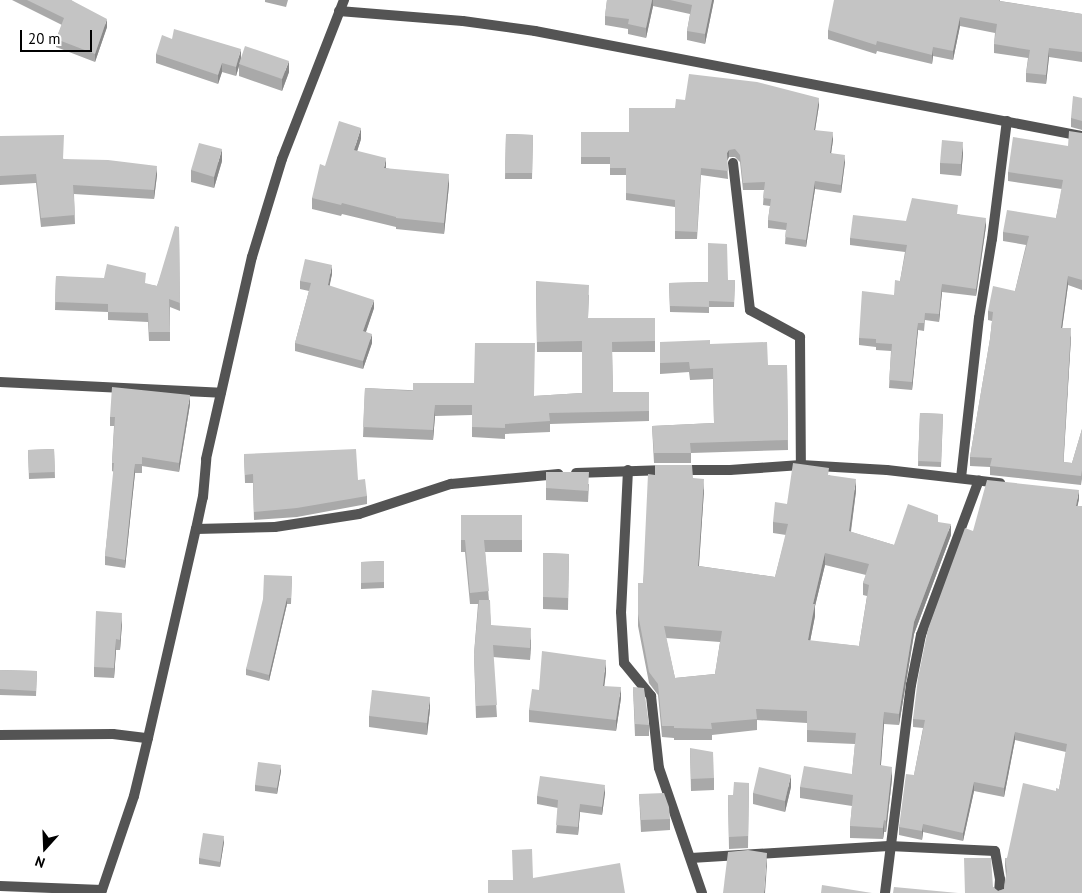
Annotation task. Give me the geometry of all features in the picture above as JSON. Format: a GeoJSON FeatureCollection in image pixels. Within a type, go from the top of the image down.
{"type":"FeatureCollection","features":[{"type":"Feature","properties":{"kind":"street"},"geometry":{"type":"LineString","coordinates":[[0,886],[101,892],[134,796],[148,738],[203,497],[206,459],[252,257],[274,186],[344,0]]}},
{"type":"Feature","properties":{"kind":"street"},"geometry":{"type":"LineString","coordinates":[[339,11],[463,21],[535,31],[739,72],[1082,136]]}},
{"type":"Feature","properties":{"kind":"street"},"geometry":{"type":"LineString","coordinates":[[961,478],[979,318],[992,239],[1007,121]]}},
{"type":"Feature","properties":{"kind":"street"},"geometry":{"type":"LineString","coordinates":[[733,163],[750,310],[800,336],[801,464]]}},
{"type":"Feature","properties":{"kind":"street"},"geometry":{"type":"LineString","coordinates":[[0,382],[222,393]]}},
{"type":"Feature","properties":{"kind":"street"},"geometry":{"type":"LineString","coordinates":[[196,529],[275,527],[359,514],[451,484],[628,470],[730,470],[801,464],[887,470],[1007,484]]}},
{"type":"Feature","properties":{"kind":"street"},"geometry":{"type":"LineString","coordinates":[[628,470],[621,612],[624,663],[651,696],[660,768],[702,893]]}},
{"type":"Feature","properties":{"kind":"street"},"geometry":{"type":"LineString","coordinates":[[885,893],[889,846],[911,685],[921,635],[978,480]]}},
{"type":"Feature","properties":{"kind":"street"},"geometry":{"type":"LineString","coordinates":[[0,735],[113,734],[148,738]]}},
{"type":"Feature","properties":{"kind":"street"},"geometry":{"type":"LineString","coordinates":[[691,858],[889,846],[995,851],[1000,879],[998,893]]}},
{"type":"Feature","properties":{"kind":"building"},"geometry":{"type":"Polygon","coordinates":[[[27,0],[71,0],[107,19],[95,54],[56,39],[64,18],[27,0]]]}},
{"type":"Feature","properties":{"kind":"building"},"geometry":{"type":"Polygon","coordinates":[[[607,0],[652,0],[646,28],[628,24],[629,19],[605,16],[607,0]]]}},
{"type":"Feature","properties":{"kind":"building"},"geometry":{"type":"Polygon","coordinates":[[[670,0],[712,0],[705,34],[687,31],[692,5],[670,0]]]}},
{"type":"Feature","properties":{"kind":"building"},"geometry":{"type":"Polygon","coordinates":[[[834,0],[999,0],[1082,14],[1082,52],[1049,48],[1046,75],[1026,73],[1030,50],[994,44],[997,24],[960,17],[953,51],[933,47],[932,55],[877,41],[876,45],[828,30],[834,0]]]}},
{"type":"Feature","properties":{"kind":"building"},"geometry":{"type":"Polygon","coordinates":[[[174,29],[241,49],[236,67],[222,63],[218,75],[156,54],[162,35],[172,39],[174,29]]]}},
{"type":"Feature","properties":{"kind":"building"},"geometry":{"type":"Polygon","coordinates":[[[245,46],[289,61],[282,79],[239,64],[245,46]]]}},
{"type":"Feature","properties":{"kind":"building"},"geometry":{"type":"Polygon","coordinates":[[[689,74],[757,82],[819,98],[814,130],[833,132],[830,153],[845,155],[841,185],[815,181],[806,240],[785,237],[787,223],[768,220],[771,199],[763,198],[765,182],[743,183],[740,155],[735,149],[729,150],[727,153],[728,171],[701,168],[697,232],[675,231],[675,200],[626,193],[626,168],[610,168],[610,157],[581,157],[581,132],[629,132],[629,108],[675,108],[676,99],[685,100],[689,74]]]}},
{"type":"Feature","properties":{"kind":"building"},"geometry":{"type":"Polygon","coordinates":[[[1073,96],[1082,98],[1082,121],[1071,118],[1073,96]]]}},
{"type":"Feature","properties":{"kind":"building"},"geometry":{"type":"Polygon","coordinates":[[[339,121],[361,128],[354,150],[386,158],[384,168],[449,174],[444,223],[396,218],[342,203],[341,205],[312,198],[320,164],[325,166],[339,121]]]}},
{"type":"Feature","properties":{"kind":"building"},"geometry":{"type":"Polygon","coordinates":[[[1069,131],[1082,133],[1082,280],[1068,276],[1061,328],[1071,328],[1063,462],[1072,463],[1082,429],[1081,476],[990,466],[992,458],[970,457],[990,339],[993,312],[988,311],[993,286],[1015,291],[1029,236],[1003,232],[1007,210],[1056,218],[1063,180],[1008,172],[1013,137],[1068,146],[1069,131]]]}},
{"type":"Feature","properties":{"kind":"building"},"geometry":{"type":"Polygon","coordinates":[[[506,134],[533,135],[532,173],[505,173],[506,134]]]}},
{"type":"Feature","properties":{"kind":"building"},"geometry":{"type":"Polygon","coordinates":[[[64,135],[63,159],[108,160],[157,166],[154,190],[73,185],[75,215],[41,218],[36,174],[0,176],[0,136],[64,135]]]}},
{"type":"Feature","properties":{"kind":"building"},"geometry":{"type":"Polygon","coordinates":[[[942,140],[963,142],[961,164],[940,163],[942,140]]]}},
{"type":"Feature","properties":{"kind":"building"},"geometry":{"type":"Polygon","coordinates":[[[199,143],[222,149],[214,177],[191,170],[199,143]]]}},
{"type":"Feature","properties":{"kind":"building"},"geometry":{"type":"Polygon","coordinates":[[[912,198],[958,205],[957,214],[986,218],[976,289],[942,284],[939,314],[925,313],[924,323],[918,323],[912,382],[889,380],[892,344],[876,343],[876,339],[859,338],[862,291],[894,295],[895,280],[900,281],[907,245],[850,238],[853,215],[906,221],[912,198]]]}},
{"type":"Feature","properties":{"kind":"building"},"geometry":{"type":"Polygon","coordinates":[[[175,226],[179,227],[180,303],[169,299],[170,332],[149,332],[148,313],[108,312],[108,304],[55,302],[56,276],[104,278],[107,264],[146,273],[145,283],[157,286],[175,226]]]}},
{"type":"Feature","properties":{"kind":"building"},"geometry":{"type":"Polygon","coordinates":[[[708,243],[727,244],[728,280],[735,280],[734,302],[709,301],[709,307],[670,306],[669,283],[708,282],[708,243]]]}},
{"type":"Feature","properties":{"kind":"building"},"geometry":{"type":"Polygon","coordinates":[[[305,259],[332,265],[328,285],[374,300],[363,331],[372,334],[363,361],[295,343],[311,283],[300,281],[305,259]]]}},
{"type":"Feature","properties":{"kind":"building"},"geometry":{"type":"Polygon","coordinates":[[[536,281],[589,285],[588,318],[655,318],[655,341],[612,342],[613,392],[649,392],[649,411],[549,413],[550,421],[505,424],[505,428],[472,427],[472,405],[435,405],[433,430],[363,427],[365,388],[413,391],[413,383],[474,383],[475,343],[535,343],[534,396],[582,393],[582,341],[537,342],[536,281]]]}},
{"type":"Feature","properties":{"kind":"building"},"geometry":{"type":"Polygon","coordinates":[[[710,340],[710,344],[767,342],[768,365],[787,365],[788,440],[690,443],[691,453],[654,453],[652,426],[714,423],[713,368],[690,369],[689,362],[660,363],[660,342],[710,340]]]}},
{"type":"Feature","properties":{"kind":"building"},"geometry":{"type":"Polygon","coordinates":[[[112,387],[190,395],[179,463],[142,457],[142,464],[135,464],[125,560],[105,556],[114,463],[112,463],[115,417],[110,417],[112,387]]]}},
{"type":"Feature","properties":{"kind":"building"},"geometry":{"type":"Polygon","coordinates":[[[920,413],[943,414],[941,462],[918,461],[920,413]]]}},
{"type":"Feature","properties":{"kind":"building"},"geometry":{"type":"Polygon","coordinates":[[[54,449],[55,472],[29,473],[28,450],[54,449]]]}},
{"type":"Feature","properties":{"kind":"building"},"geometry":{"type":"Polygon","coordinates":[[[356,449],[358,480],[365,479],[367,496],[297,508],[254,512],[253,474],[245,475],[244,454],[356,449]]]}},
{"type":"Feature","properties":{"kind":"building"},"geometry":{"type":"Polygon","coordinates":[[[793,463],[829,468],[828,475],[856,479],[849,531],[894,545],[908,504],[938,515],[938,522],[951,524],[914,622],[899,714],[884,712],[880,765],[892,767],[886,821],[884,820],[883,828],[850,826],[853,795],[800,787],[804,766],[852,774],[856,733],[807,730],[807,711],[756,709],[757,719],[711,723],[712,729],[662,726],[658,684],[649,672],[638,614],[638,583],[643,583],[648,474],[655,475],[655,465],[692,465],[693,478],[704,479],[698,566],[775,577],[788,524],[773,522],[775,502],[787,504],[793,463]],[[825,553],[813,604],[815,604],[808,640],[859,646],[869,585],[863,583],[869,564],[825,553]],[[664,626],[675,678],[715,674],[722,631],[664,626]]]}},
{"type":"Feature","properties":{"kind":"building"},"geometry":{"type":"Polygon","coordinates":[[[546,472],[589,472],[588,491],[546,488],[546,472]]]}},
{"type":"Feature","properties":{"kind":"building"},"geometry":{"type":"Polygon","coordinates":[[[987,480],[1079,490],[1076,506],[1082,506],[1082,893],[965,893],[964,858],[991,858],[993,887],[998,891],[1004,889],[1007,871],[1005,858],[1007,858],[1023,783],[1056,791],[1056,788],[1059,789],[1067,744],[1015,732],[1004,788],[974,782],[963,833],[923,824],[922,831],[899,827],[906,774],[914,775],[925,720],[913,719],[918,678],[928,629],[965,528],[973,531],[987,480]]]}},
{"type":"Feature","properties":{"kind":"building"},"geometry":{"type":"Polygon","coordinates":[[[461,515],[522,515],[522,540],[484,540],[489,591],[470,593],[465,540],[461,540],[461,515]]]}},
{"type":"Feature","properties":{"kind":"building"},"geometry":{"type":"Polygon","coordinates":[[[543,553],[569,554],[568,598],[543,597],[543,553]]]}},
{"type":"Feature","properties":{"kind":"building"},"geometry":{"type":"Polygon","coordinates":[[[384,561],[384,582],[361,583],[361,562],[384,561]]]}},
{"type":"Feature","properties":{"kind":"building"},"geometry":{"type":"Polygon","coordinates":[[[264,575],[292,576],[291,598],[287,598],[269,675],[246,669],[263,599],[264,575]]]}},
{"type":"Feature","properties":{"kind":"building"},"geometry":{"type":"Polygon","coordinates":[[[479,600],[490,600],[491,625],[531,628],[530,648],[493,645],[497,705],[476,706],[474,654],[479,600]]]}},
{"type":"Feature","properties":{"kind":"building"},"geometry":{"type":"Polygon","coordinates":[[[96,611],[122,613],[120,640],[116,639],[114,668],[94,667],[96,611]]]}},
{"type":"Feature","properties":{"kind":"building"},"geometry":{"type":"Polygon","coordinates":[[[542,651],[606,660],[603,686],[621,687],[616,720],[529,710],[532,689],[539,690],[542,651]]]}},
{"type":"Feature","properties":{"kind":"building"},"geometry":{"type":"Polygon","coordinates":[[[0,670],[37,671],[36,691],[0,689],[0,670]]]}},
{"type":"Feature","properties":{"kind":"building"},"geometry":{"type":"Polygon","coordinates":[[[633,687],[644,688],[649,725],[635,724],[633,687]]]}},
{"type":"Feature","properties":{"kind":"building"},"geometry":{"type":"Polygon","coordinates":[[[372,690],[430,697],[427,723],[369,716],[372,690]]]}},
{"type":"Feature","properties":{"kind":"building"},"geometry":{"type":"Polygon","coordinates":[[[690,748],[713,752],[714,778],[691,779],[690,748]]]}},
{"type":"Feature","properties":{"kind":"building"},"geometry":{"type":"Polygon","coordinates":[[[258,762],[281,765],[277,788],[255,785],[258,762]]]}},
{"type":"Feature","properties":{"kind":"building"},"geometry":{"type":"Polygon","coordinates":[[[759,767],[791,775],[785,801],[753,793],[759,767]]]}},
{"type":"Feature","properties":{"kind":"building"},"geometry":{"type":"Polygon","coordinates":[[[540,776],[605,785],[602,807],[580,804],[578,827],[556,825],[558,800],[537,796],[540,776]]]}},
{"type":"Feature","properties":{"kind":"building"},"geometry":{"type":"Polygon","coordinates":[[[734,782],[749,783],[748,836],[729,837],[728,795],[733,795],[734,782]]]}},
{"type":"Feature","properties":{"kind":"building"},"geometry":{"type":"Polygon","coordinates":[[[664,793],[669,807],[670,819],[641,820],[639,794],[664,793]]]}},
{"type":"Feature","properties":{"kind":"building"},"geometry":{"type":"Polygon","coordinates":[[[203,833],[224,836],[220,862],[199,858],[203,833]]]}},
{"type":"Feature","properties":{"kind":"building"},"geometry":{"type":"Polygon","coordinates":[[[532,849],[533,878],[620,863],[625,893],[488,893],[488,880],[513,880],[512,850],[532,849]]]}},
{"type":"Feature","properties":{"kind":"building"},"geometry":{"type":"Polygon","coordinates":[[[748,850],[767,853],[764,893],[723,893],[728,852],[748,850]]]}},
{"type":"Feature","properties":{"kind":"building"},"geometry":{"type":"Polygon","coordinates":[[[822,885],[872,893],[821,893],[822,885]]]}},
{"type":"Feature","properties":{"kind":"building"},"geometry":{"type":"Polygon","coordinates":[[[894,887],[958,893],[893,893],[894,887]]]}}]}
